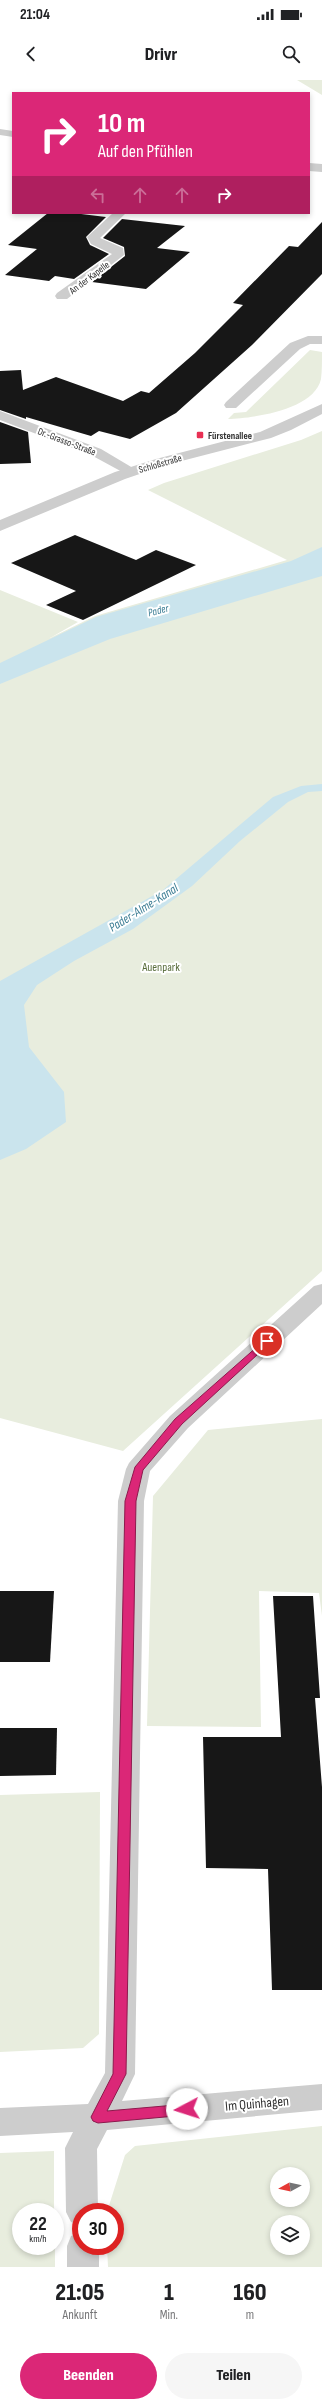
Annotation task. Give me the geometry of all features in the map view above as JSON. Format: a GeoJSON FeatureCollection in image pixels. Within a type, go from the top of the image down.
{"type":"FeatureCollection","features":[{"type":"Feature","properties":{"kind":"street"},"geometry":{"type":"LineString","coordinates":[[0,132],[12,134]]}},
{"type":"Feature","properties":{"kind":"street"},"geometry":{"type":"LineString","coordinates":[[310,167],[322,168]]}},
{"type":"Feature","properties":{"kind":"street","name":"An der Kapelle"},"geometry":{"type":"LineString","coordinates":[[62,296],[118,255],[118,251],[95,241],[93,237],[119,214]]}},
{"type":"Feature","properties":{"kind":"street"},"geometry":{"type":"LineString","coordinates":[[231,405],[295,346],[308,340],[322,340]]}},
{"type":"Feature","properties":{"kind":"street","name":"Schloßstraße"},"geometry":{"type":"LineString","coordinates":[[0,526],[96,484],[132,471],[279,430],[298,422],[322,408]]}},
{"type":"Feature","properties":{"kind":"street","name":"Dr.-Grasso-Straße"},"geometry":{"type":"LineString","coordinates":[[0,415],[111,458],[132,471]]}},
{"type":"Feature","properties":{"kind":"street"},"geometry":{"type":"LineString","coordinates":[[82,2203],[81,2148],[120,2074],[131,1501],[138,1469],[179,1422],[322,1290]]}},
{"type":"Feature","properties":{"kind":"street","name":"Im Quinhagen"},"geometry":{"type":"LineString","coordinates":[[0,2122],[98,2117],[322,2097]]}},
{"type":"Feature","properties":{"kind":"street"},"geometry":{"type":"LineString","coordinates":[[83,2255],[83,2267]]}},
{"type":"Feature","properties":{"kind":"green space"},"geometry":{"type":"Polygon","coordinates":[[[297,80],[322,80],[322,95],[297,80]]]}},
{"type":"Feature","properties":{"kind":"green space"},"geometry":{"type":"Polygon","coordinates":[[[310,350],[322,352],[322,373],[316,390],[307,398],[295,405],[267,414],[228,419],[234,413],[246,412],[310,350]]]}},
{"type":"Feature","properties":{"kind":"green space","name":"Auenpark"},"geometry":{"type":"Polygon","coordinates":[[[322,431],[322,1271],[123,1451],[0,1418],[0,590],[78,622],[50,638],[95,616],[287,560],[148,490],[164,483],[301,440],[322,431]]]}},
{"type":"Feature","properties":{"kind":"green space"},"geometry":{"type":"Polygon","coordinates":[[[322,1419],[322,1616],[319,1593],[259,1591],[261,1727],[147,1726],[153,1496],[208,1430],[322,1419]]]}},
{"type":"Feature","properties":{"kind":"green space"},"geometry":{"type":"Polygon","coordinates":[[[100,1792],[99,2034],[83,2048],[0,2052],[0,1795],[100,1792]]]}},
{"type":"Feature","properties":{"kind":"green space"},"geometry":{"type":"Polygon","coordinates":[[[322,2126],[322,2267],[108,2267],[107,2255],[124,2255],[124,2203],[110,2203],[125,2155],[135,2146],[322,2126]]]}},
{"type":"Feature","properties":{"kind":"green space"},"geometry":{"type":"Polygon","coordinates":[[[54,2151],[54,2203],[12,2203],[12,2255],[55,2255],[55,2267],[0,2267],[0,2153],[54,2151]]]}},
{"type":"Feature","properties":{"kind":"water","name":"Pader"},"geometry":{"type":"Polygon","coordinates":[[[322,547],[322,576],[110,639],[0,684],[0,663],[96,617],[291,561],[322,547]]]}},
{"type":"Feature","properties":{"kind":"water","name":"Pader-Alme-Kanal"},"geometry":{"type":"Polygon","coordinates":[[[322,784],[322,791],[308,792],[288,802],[240,841],[192,886],[133,929],[74,961],[37,985],[24,1005],[29,1047],[64,1092],[66,1122],[26,1149],[0,1160],[0,981],[163,890],[273,797],[301,786],[322,784]]]}},
{"type":"Feature","properties":{"kind":"building"},"geometry":{"type":"Polygon","coordinates":[[[47,214],[81,214],[106,217],[86,237],[90,245],[109,254],[74,279],[55,276],[49,281],[5,275],[37,249],[8,245],[47,214]]]}},
{"type":"Feature","properties":{"kind":"building"},"geometry":{"type":"Polygon","coordinates":[[[122,219],[185,226],[157,248],[190,252],[146,289],[92,282],[125,256],[124,247],[103,238],[122,219]]]}},
{"type":"Feature","properties":{"kind":"building"},"geometry":{"type":"Polygon","coordinates":[[[322,222],[322,274],[252,345],[176,413],[130,439],[99,431],[91,436],[26,417],[26,419],[0,410],[0,371],[21,370],[23,390],[56,377],[123,401],[141,391],[149,393],[195,353],[243,305],[233,303],[289,246],[298,247],[322,222]]]}},
{"type":"Feature","properties":{"kind":"building"},"geometry":{"type":"Polygon","coordinates":[[[0,422],[28,432],[31,463],[0,464],[0,422]]]}},
{"type":"Feature","properties":{"kind":"building"},"geometry":{"type":"Polygon","coordinates":[[[75,535],[136,560],[156,550],[196,565],[83,620],[46,605],[76,591],[11,563],[75,535]]]}},
{"type":"Feature","properties":{"kind":"building"},"geometry":{"type":"Polygon","coordinates":[[[0,1591],[54,1591],[50,1662],[0,1662],[0,1591]]]}},
{"type":"Feature","properties":{"kind":"building"},"geometry":{"type":"Polygon","coordinates":[[[273,1596],[313,1596],[320,1698],[315,1698],[322,1787],[322,1990],[272,1990],[268,1869],[206,1868],[203,1737],[281,1737],[273,1596]]]}},
{"type":"Feature","properties":{"kind":"building"},"geometry":{"type":"Polygon","coordinates":[[[0,1728],[57,1728],[56,1775],[0,1776],[0,1728]]]}},
{"type":"Feature","properties":{"kind":"place","name":"Fürstenallee"},"geometry":{"type":"Point","coordinates":[200,435]}},
{"type":"Feature","properties":{"kind":"route"},"geometry":{"type":"LineString","coordinates":[[187,2109],[98,2117],[120,2074],[131,1501],[138,1469],[179,1422],[267,1341]]}}]}
